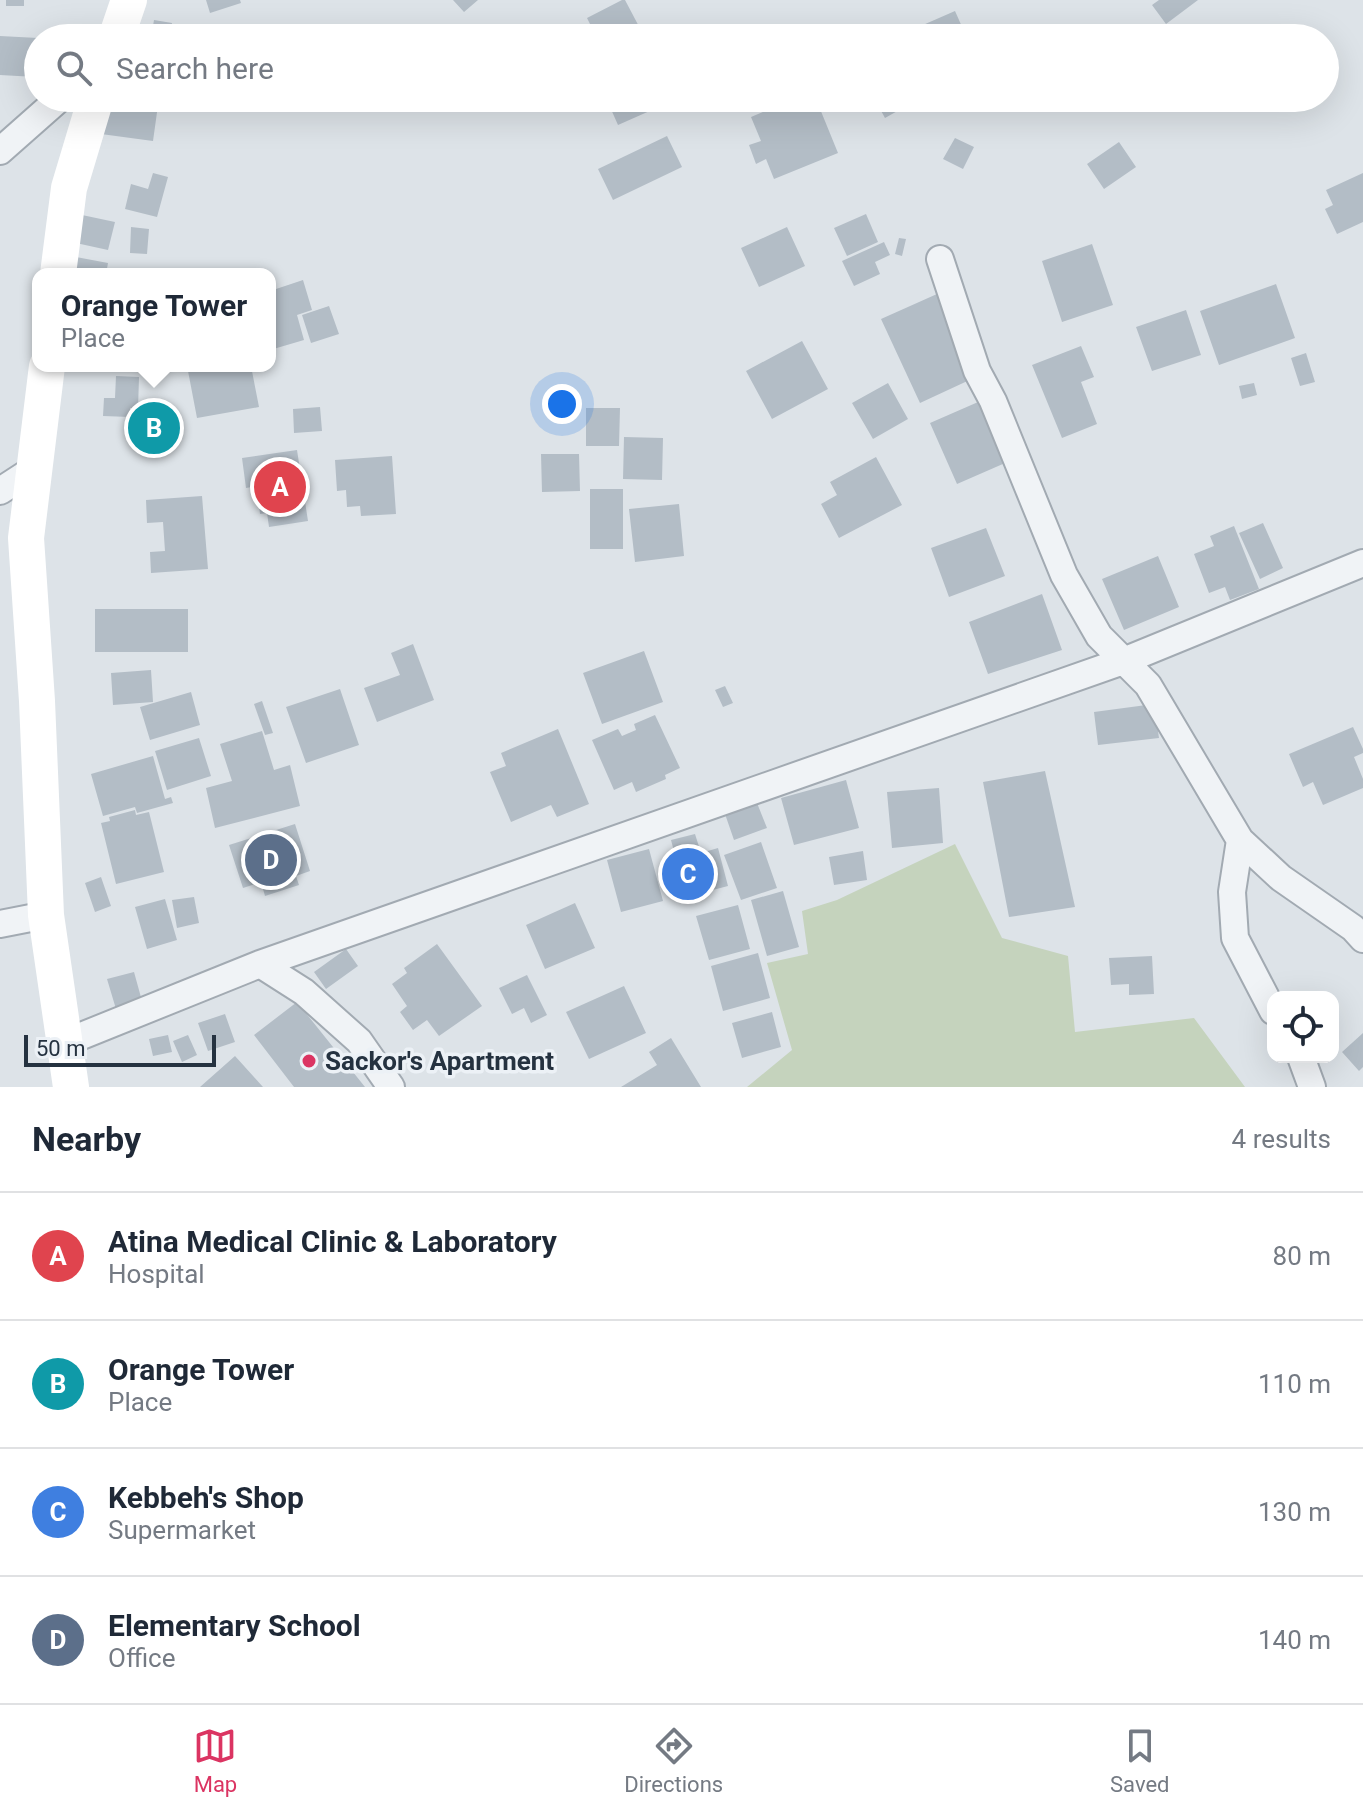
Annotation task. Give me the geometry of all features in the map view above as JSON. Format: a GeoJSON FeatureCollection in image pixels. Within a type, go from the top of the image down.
{"type":"FeatureCollection","features":[{"type":"Feature","properties":{"kind":"main road"},"geometry":{"type":"LineString","coordinates":[[121,24],[129,0]]}},
{"type":"Feature","properties":{"kind":"main road"},"geometry":{"type":"LineString","coordinates":[[59,268],[69,188],[92,112]]}},
{"type":"Feature","properties":{"kind":"main road"},"geometry":{"type":"LineString","coordinates":[[46,372],[26,538],[46,915],[71,1087]]}},
{"type":"Feature","properties":{"kind":"street"},"geometry":{"type":"LineString","coordinates":[[0,151],[44,112]]}},
{"type":"Feature","properties":{"kind":"street"},"geometry":{"type":"LineString","coordinates":[[940,259],[977,371],[993,401],[1064,575],[1099,636],[1148,685],[1240,840],[1281,878],[1353,928],[1363,939]]}},
{"type":"Feature","properties":{"kind":"street"},"geometry":{"type":"LineString","coordinates":[[0,491],[34,469]]}},
{"type":"Feature","properties":{"kind":"street"},"geometry":{"type":"LineString","coordinates":[[64,1043],[260,964],[1126,660],[1363,563]]}},
{"type":"Feature","properties":{"kind":"street"},"geometry":{"type":"LineString","coordinates":[[1240,840],[1232,892],[1235,938],[1267,999]]}},
{"type":"Feature","properties":{"kind":"street"},"geometry":{"type":"LineString","coordinates":[[0,924],[46,915]]}},
{"type":"Feature","properties":{"kind":"street"},"geometry":{"type":"LineString","coordinates":[[260,964],[304,992],[359,1041],[391,1087]]}},
{"type":"Feature","properties":{"kind":"street"},"geometry":{"type":"LineString","coordinates":[[1303,1063],[1312,1087]]}},
{"type":"Feature","properties":{"kind":"green space"},"geometry":{"type":"Polygon","coordinates":[[[955,844],[1002,938],[1068,956],[1075,1032],[1194,1018],[1245,1087],[747,1087],[792,1050],[767,963],[808,954],[802,911],[837,900],[955,844]]]}},
{"type":"Feature","properties":{"kind":"building"},"geometry":{"type":"Polygon","coordinates":[[[6,0],[24,0],[24,6],[6,6],[6,0]]]}},
{"type":"Feature","properties":{"kind":"building"},"geometry":{"type":"Polygon","coordinates":[[[206,0],[240,0],[241,3],[210,13],[206,0]]]}},
{"type":"Feature","properties":{"kind":"building"},"geometry":{"type":"Polygon","coordinates":[[[453,0],[478,0],[464,12],[453,0]]]}},
{"type":"Feature","properties":{"kind":"building"},"geometry":{"type":"Polygon","coordinates":[[[625,0],[638,24],[590,24],[587,18],[625,0]]]}},
{"type":"Feature","properties":{"kind":"building"},"geometry":{"type":"Polygon","coordinates":[[[1159,0],[1198,0],[1166,24],[1152,5],[1159,0]]]}},
{"type":"Feature","properties":{"kind":"building"},"geometry":{"type":"Polygon","coordinates":[[[955,11],[961,24],[925,24],[955,11]]]}},
{"type":"Feature","properties":{"kind":"building"},"geometry":{"type":"Polygon","coordinates":[[[154,20],[172,23],[172,24],[153,24],[154,20]]]}},
{"type":"Feature","properties":{"kind":"building"},"geometry":{"type":"Polygon","coordinates":[[[0,36],[24,37],[24,76],[0,75],[0,36]]]}},
{"type":"Feature","properties":{"kind":"building"},"geometry":{"type":"Polygon","coordinates":[[[105,112],[157,112],[153,141],[101,134],[105,112]]]}},
{"type":"Feature","properties":{"kind":"building"},"geometry":{"type":"Polygon","coordinates":[[[612,112],[647,112],[618,125],[612,112]]]}},
{"type":"Feature","properties":{"kind":"building"},"geometry":{"type":"Polygon","coordinates":[[[763,112],[821,112],[838,153],[774,179],[766,159],[756,164],[749,145],[761,141],[751,117],[763,112]]]}},
{"type":"Feature","properties":{"kind":"building"},"geometry":{"type":"Polygon","coordinates":[[[882,112],[896,112],[885,118],[882,112]]]}},
{"type":"Feature","properties":{"kind":"building"},"geometry":{"type":"Polygon","coordinates":[[[667,136],[682,167],[613,200],[598,169],[667,136]]]}},
{"type":"Feature","properties":{"kind":"building"},"geometry":{"type":"Polygon","coordinates":[[[955,138],[974,147],[963,169],[943,159],[955,138]]]}},
{"type":"Feature","properties":{"kind":"building"},"geometry":{"type":"Polygon","coordinates":[[[1119,142],[1136,167],[1104,189],[1087,164],[1119,142]]]}},
{"type":"Feature","properties":{"kind":"building"},"geometry":{"type":"Polygon","coordinates":[[[153,173],[168,177],[157,217],[125,209],[131,184],[148,189],[153,173]]]}},
{"type":"Feature","properties":{"kind":"building"},"geometry":{"type":"Polygon","coordinates":[[[1363,173],[1363,222],[1337,234],[1325,209],[1333,205],[1326,190],[1363,173]]]}},
{"type":"Feature","properties":{"kind":"building"},"geometry":{"type":"Polygon","coordinates":[[[866,214],[878,242],[847,256],[834,228],[866,214]]]}},
{"type":"Feature","properties":{"kind":"building"},"geometry":{"type":"Polygon","coordinates":[[[82,215],[115,222],[108,250],[76,243],[82,215]]]}},
{"type":"Feature","properties":{"kind":"building"},"geometry":{"type":"Polygon","coordinates":[[[131,227],[149,229],[147,254],[130,253],[131,227]]]}},
{"type":"Feature","properties":{"kind":"building"},"geometry":{"type":"Polygon","coordinates":[[[787,227],[805,266],[759,287],[741,248],[787,227]]]}},
{"type":"Feature","properties":{"kind":"building"},"geometry":{"type":"Polygon","coordinates":[[[899,238],[906,239],[902,256],[895,254],[899,238]]]}},
{"type":"Feature","properties":{"kind":"building"},"geometry":{"type":"Polygon","coordinates":[[[884,242],[890,255],[875,262],[880,274],[854,286],[842,261],[884,242]]]}},
{"type":"Feature","properties":{"kind":"building"},"geometry":{"type":"Polygon","coordinates":[[[1092,244],[1113,305],[1062,322],[1042,261],[1092,244]]]}},
{"type":"Feature","properties":{"kind":"building"},"geometry":{"type":"Polygon","coordinates":[[[76,257],[108,263],[107,268],[74,268],[76,257]]]}},
{"type":"Feature","properties":{"kind":"building"},"geometry":{"type":"Polygon","coordinates":[[[303,280],[312,310],[297,315],[304,340],[276,348],[276,289],[303,280]]]}},
{"type":"Feature","properties":{"kind":"building"},"geometry":{"type":"Polygon","coordinates":[[[1276,284],[1295,338],[1219,365],[1200,311],[1276,284]]]}},
{"type":"Feature","properties":{"kind":"building"},"geometry":{"type":"Polygon","coordinates":[[[937,294],[976,377],[920,403],[881,319],[937,294]]]}},
{"type":"Feature","properties":{"kind":"building"},"geometry":{"type":"Polygon","coordinates":[[[329,306],[339,334],[311,343],[302,315],[329,306]]]}},
{"type":"Feature","properties":{"kind":"building"},"geometry":{"type":"Polygon","coordinates":[[[1186,310],[1201,355],[1152,371],[1136,327],[1186,310]]]}},
{"type":"Feature","properties":{"kind":"building"},"geometry":{"type":"Polygon","coordinates":[[[802,341],[828,389],[772,419],[746,371],[802,341]]]}},
{"type":"Feature","properties":{"kind":"building"},"geometry":{"type":"Polygon","coordinates":[[[1081,346],[1094,377],[1081,382],[1097,424],[1062,438],[1032,365],[1081,346]]]}},
{"type":"Feature","properties":{"kind":"building"},"geometry":{"type":"Polygon","coordinates":[[[1306,353],[1315,382],[1300,386],[1291,358],[1306,353]]]}},
{"type":"Feature","properties":{"kind":"building"},"geometry":{"type":"Polygon","coordinates":[[[188,372],[252,372],[259,407],[197,418],[188,372]]]}},
{"type":"Feature","properties":{"kind":"building"},"geometry":{"type":"Polygon","coordinates":[[[116,376],[139,377],[138,409],[130,408],[130,417],[103,416],[104,398],[115,398],[116,376]]]}},
{"type":"Feature","properties":{"kind":"building"},"geometry":{"type":"Polygon","coordinates":[[[888,383],[908,419],[873,439],[852,403],[888,383]]]}},
{"type":"Feature","properties":{"kind":"building"},"geometry":{"type":"Polygon","coordinates":[[[1254,383],[1257,395],[1242,399],[1239,386],[1254,383]]]}},
{"type":"Feature","properties":{"kind":"building"},"geometry":{"type":"Polygon","coordinates":[[[985,399],[1012,460],[957,484],[930,423],[985,399]]]}},
{"type":"Feature","properties":{"kind":"building"},"geometry":{"type":"Polygon","coordinates":[[[320,407],[322,431],[294,433],[293,409],[320,407]]]}},
{"type":"Feature","properties":{"kind":"building"},"geometry":{"type":"Polygon","coordinates":[[[586,408],[620,408],[619,446],[586,446],[586,408]]]}},
{"type":"Feature","properties":{"kind":"building"},"geometry":{"type":"Polygon","coordinates":[[[140,411],[166,411],[168,444],[140,445],[140,411]]]}},
{"type":"Feature","properties":{"kind":"building"},"geometry":{"type":"Polygon","coordinates":[[[624,437],[663,438],[662,480],[623,479],[624,437]]]}},
{"type":"Feature","properties":{"kind":"building"},"geometry":{"type":"Polygon","coordinates":[[[297,450],[308,521],[269,527],[267,513],[260,514],[257,486],[246,488],[242,458],[297,450]]]}},
{"type":"Feature","properties":{"kind":"building"},"geometry":{"type":"Polygon","coordinates":[[[541,454],[579,454],[580,491],[542,492],[541,454]]]}},
{"type":"Feature","properties":{"kind":"building"},"geometry":{"type":"Polygon","coordinates":[[[392,456],[396,514],[361,516],[360,506],[347,507],[346,490],[337,491],[335,460],[392,456]]]}},
{"type":"Feature","properties":{"kind":"building"},"geometry":{"type":"Polygon","coordinates":[[[876,457],[902,505],[839,538],[821,504],[837,495],[830,482],[876,457]]]}},
{"type":"Feature","properties":{"kind":"building"},"geometry":{"type":"Polygon","coordinates":[[[590,489],[623,489],[623,549],[590,549],[590,489]]]}},
{"type":"Feature","properties":{"kind":"building"},"geometry":{"type":"Polygon","coordinates":[[[202,496],[208,569],[151,573],[150,552],[165,551],[163,522],[147,523],[146,500],[202,496]]]}},
{"type":"Feature","properties":{"kind":"building"},"geometry":{"type":"Polygon","coordinates":[[[679,504],[684,556],[635,562],[629,509],[679,504]]]}},
{"type":"Feature","properties":{"kind":"building"},"geometry":{"type":"Polygon","coordinates":[[[1263,523],[1283,568],[1260,579],[1239,533],[1263,523]]]}},
{"type":"Feature","properties":{"kind":"building"},"geometry":{"type":"Polygon","coordinates":[[[1234,526],[1259,589],[1230,600],[1225,587],[1209,593],[1194,554],[1214,546],[1210,536],[1234,526]]]}},
{"type":"Feature","properties":{"kind":"building"},"geometry":{"type":"Polygon","coordinates":[[[986,528],[1005,576],[949,597],[931,548],[986,528]]]}},
{"type":"Feature","properties":{"kind":"building"},"geometry":{"type":"Polygon","coordinates":[[[1158,556],[1179,607],[1124,630],[1102,579],[1158,556]]]}},
{"type":"Feature","properties":{"kind":"building"},"geometry":{"type":"Polygon","coordinates":[[[1042,594],[1062,650],[988,674],[969,622],[1042,594]]]}},
{"type":"Feature","properties":{"kind":"building"},"geometry":{"type":"Polygon","coordinates":[[[95,609],[188,609],[188,652],[95,652],[95,609]]]}},
{"type":"Feature","properties":{"kind":"building"},"geometry":{"type":"Polygon","coordinates":[[[413,644],[434,700],[377,722],[364,688],[400,675],[391,653],[413,644]]]}},
{"type":"Feature","properties":{"kind":"building"},"geometry":{"type":"Polygon","coordinates":[[[644,651],[663,702],[602,724],[583,673],[644,651]]]}},
{"type":"Feature","properties":{"kind":"building"},"geometry":{"type":"Polygon","coordinates":[[[151,670],[153,702],[113,705],[111,673],[151,670]]]}},
{"type":"Feature","properties":{"kind":"building"},"geometry":{"type":"Polygon","coordinates":[[[725,686],[733,703],[723,707],[715,690],[725,686]]]}},
{"type":"Feature","properties":{"kind":"building"},"geometry":{"type":"Polygon","coordinates":[[[340,689],[359,745],[306,763],[286,707],[340,689]]]}},
{"type":"Feature","properties":{"kind":"building"},"geometry":{"type":"Polygon","coordinates":[[[191,692],[200,725],[150,740],[140,707],[191,692]]]}},
{"type":"Feature","properties":{"kind":"building"},"geometry":{"type":"Polygon","coordinates":[[[262,701],[273,733],[265,735],[254,704],[262,701]]]}},
{"type":"Feature","properties":{"kind":"building"},"geometry":{"type":"Polygon","coordinates":[[[1154,704],[1159,738],[1098,745],[1094,712],[1154,704]]]}},
{"type":"Feature","properties":{"kind":"building"},"geometry":{"type":"Polygon","coordinates":[[[655,715],[680,768],[665,775],[666,779],[636,792],[632,782],[614,790],[592,740],[618,729],[622,736],[636,730],[634,724],[655,715]]]}},
{"type":"Feature","properties":{"kind":"building"},"geometry":{"type":"Polygon","coordinates":[[[1353,727],[1363,749],[1363,753],[1354,757],[1363,779],[1363,788],[1323,805],[1313,782],[1303,787],[1289,754],[1353,727]]]}},
{"type":"Feature","properties":{"kind":"building"},"geometry":{"type":"Polygon","coordinates":[[[558,729],[589,804],[557,817],[551,805],[511,822],[490,772],[506,766],[501,753],[558,729]]]}},
{"type":"Feature","properties":{"kind":"building"},"geometry":{"type":"Polygon","coordinates":[[[262,731],[274,770],[290,765],[300,806],[215,828],[206,788],[232,781],[220,744],[262,731]]]}},
{"type":"Feature","properties":{"kind":"building"},"geometry":{"type":"Polygon","coordinates":[[[199,738],[211,776],[167,790],[155,751],[199,738]]]}},
{"type":"Feature","properties":{"kind":"building"},"geometry":{"type":"Polygon","coordinates":[[[153,756],[165,799],[171,797],[173,803],[137,813],[135,807],[103,816],[91,774],[153,756]]]}},
{"type":"Feature","properties":{"kind":"building"},"geometry":{"type":"Polygon","coordinates":[[[1045,771],[1075,907],[1009,917],[983,782],[1045,771]]]}},
{"type":"Feature","properties":{"kind":"building"},"geometry":{"type":"Polygon","coordinates":[[[846,780],[859,828],[794,845],[781,798],[846,780]]]}},
{"type":"Feature","properties":{"kind":"building"},"geometry":{"type":"Polygon","coordinates":[[[939,788],[943,843],[892,848],[887,792],[939,788]]]}},
{"type":"Feature","properties":{"kind":"building"},"geometry":{"type":"Polygon","coordinates":[[[757,803],[767,828],[734,840],[725,814],[757,803]]]}},
{"type":"Feature","properties":{"kind":"building"},"geometry":{"type":"Polygon","coordinates":[[[135,810],[136,815],[149,812],[164,872],[116,884],[101,823],[110,821],[109,817],[135,810]]]}},
{"type":"Feature","properties":{"kind":"building"},"geometry":{"type":"Polygon","coordinates":[[[295,824],[310,871],[296,876],[299,885],[265,896],[261,882],[243,888],[229,845],[295,824]]]}},
{"type":"Feature","properties":{"kind":"building"},"geometry":{"type":"Polygon","coordinates":[[[695,834],[701,853],[718,848],[728,886],[686,897],[671,840],[695,834]]]}},
{"type":"Feature","properties":{"kind":"building"},"geometry":{"type":"Polygon","coordinates":[[[761,842],[777,888],[741,900],[724,855],[761,842]]]}},
{"type":"Feature","properties":{"kind":"building"},"geometry":{"type":"Polygon","coordinates":[[[649,849],[663,901],[621,912],[607,860],[649,849]]]}},
{"type":"Feature","properties":{"kind":"building"},"geometry":{"type":"Polygon","coordinates":[[[863,851],[867,880],[834,885],[829,857],[863,851]]]}},
{"type":"Feature","properties":{"kind":"building"},"geometry":{"type":"Polygon","coordinates":[[[101,877],[111,906],[95,912],[85,883],[101,877]]]}},
{"type":"Feature","properties":{"kind":"building"},"geometry":{"type":"Polygon","coordinates":[[[783,891],[799,947],[767,956],[751,900],[783,891]]]}},
{"type":"Feature","properties":{"kind":"building"},"geometry":{"type":"Polygon","coordinates":[[[194,897],[199,923],[177,928],[172,900],[194,897]]]}},
{"type":"Feature","properties":{"kind":"building"},"geometry":{"type":"Polygon","coordinates":[[[165,899],[177,940],[147,949],[135,907],[165,899]]]}},
{"type":"Feature","properties":{"kind":"building"},"geometry":{"type":"Polygon","coordinates":[[[575,903],[595,948],[545,969],[526,925],[575,903]]]}},
{"type":"Feature","properties":{"kind":"building"},"geometry":{"type":"Polygon","coordinates":[[[738,905],[750,949],[709,960],[696,916],[738,905]]]}},
{"type":"Feature","properties":{"kind":"building"},"geometry":{"type":"Polygon","coordinates":[[[437,944],[482,1006],[439,1036],[427,1020],[413,1030],[400,1012],[407,1006],[392,984],[407,973],[404,968],[437,944]]]}},
{"type":"Feature","properties":{"kind":"building"},"geometry":{"type":"Polygon","coordinates":[[[346,949],[358,966],[326,989],[314,972],[346,949]]]}},
{"type":"Feature","properties":{"kind":"building"},"geometry":{"type":"Polygon","coordinates":[[[758,953],[770,998],[723,1011],[711,966],[758,953]]]}},
{"type":"Feature","properties":{"kind":"building"},"geometry":{"type":"Polygon","coordinates":[[[1152,956],[1154,994],[1129,995],[1129,984],[1111,985],[1109,958],[1152,956]]]}},
{"type":"Feature","properties":{"kind":"building"},"geometry":{"type":"Polygon","coordinates":[[[134,972],[142,1001],[116,1009],[107,979],[134,972]]]}},
{"type":"Feature","properties":{"kind":"building"},"geometry":{"type":"Polygon","coordinates":[[[527,975],[547,1015],[531,1023],[524,1008],[512,1014],[499,988],[527,975]]]}},
{"type":"Feature","properties":{"kind":"building"},"geometry":{"type":"Polygon","coordinates":[[[624,986],[646,1033],[589,1059],[566,1012],[624,986]]]}},
{"type":"Feature","properties":{"kind":"building","name":"Sackor's Apartment"},"geometry":{"type":"Polygon","coordinates":[[[297,1002],[365,1087],[294,1087],[254,1035],[297,1002]]]}},
{"type":"Feature","properties":{"kind":"building"},"geometry":{"type":"Polygon","coordinates":[[[772,1012],[781,1047],[742,1058],[732,1023],[772,1012]]]}},
{"type":"Feature","properties":{"kind":"building"},"geometry":{"type":"Polygon","coordinates":[[[225,1014],[235,1042],[208,1051],[198,1023],[225,1014]]]}},
{"type":"Feature","properties":{"kind":"building"},"geometry":{"type":"Polygon","coordinates":[[[1363,1033],[1363,1067],[1359,1071],[1342,1052],[1363,1033]]]}},
{"type":"Feature","properties":{"kind":"building"},"geometry":{"type":"Polygon","coordinates":[[[168,1035],[172,1052],[153,1056],[149,1039],[168,1035]]]}},
{"type":"Feature","properties":{"kind":"building"},"geometry":{"type":"Polygon","coordinates":[[[188,1035],[197,1055],[182,1062],[173,1041],[188,1035]]]}},
{"type":"Feature","properties":{"kind":"building"},"geometry":{"type":"Polygon","coordinates":[[[671,1038],[701,1087],[621,1087],[657,1065],[649,1052],[671,1038]]]}},
{"type":"Feature","properties":{"kind":"building"},"geometry":{"type":"Polygon","coordinates":[[[235,1056],[263,1087],[200,1087],[235,1056]]]}},
{"type":"Feature","properties":{"kind":"place","name":"Orange Tower"},"geometry":{"type":"Point","coordinates":[154,428]}},
{"type":"Feature","properties":{"kind":"place","name":"Atina Medical Clinic & Laboratory"},"geometry":{"type":"Point","coordinates":[280,487]}},
{"type":"Feature","properties":{"kind":"place","name":"Elementary School"},"geometry":{"type":"Point","coordinates":[271,860]}},
{"type":"Feature","properties":{"kind":"place","name":"Kebbeh's Shop"},"geometry":{"type":"Point","coordinates":[688,874]}},
{"type":"Feature","properties":{"kind":"place","name":"Sackor's Apartment"},"geometry":{"type":"Point","coordinates":[309,1061]}}]}
